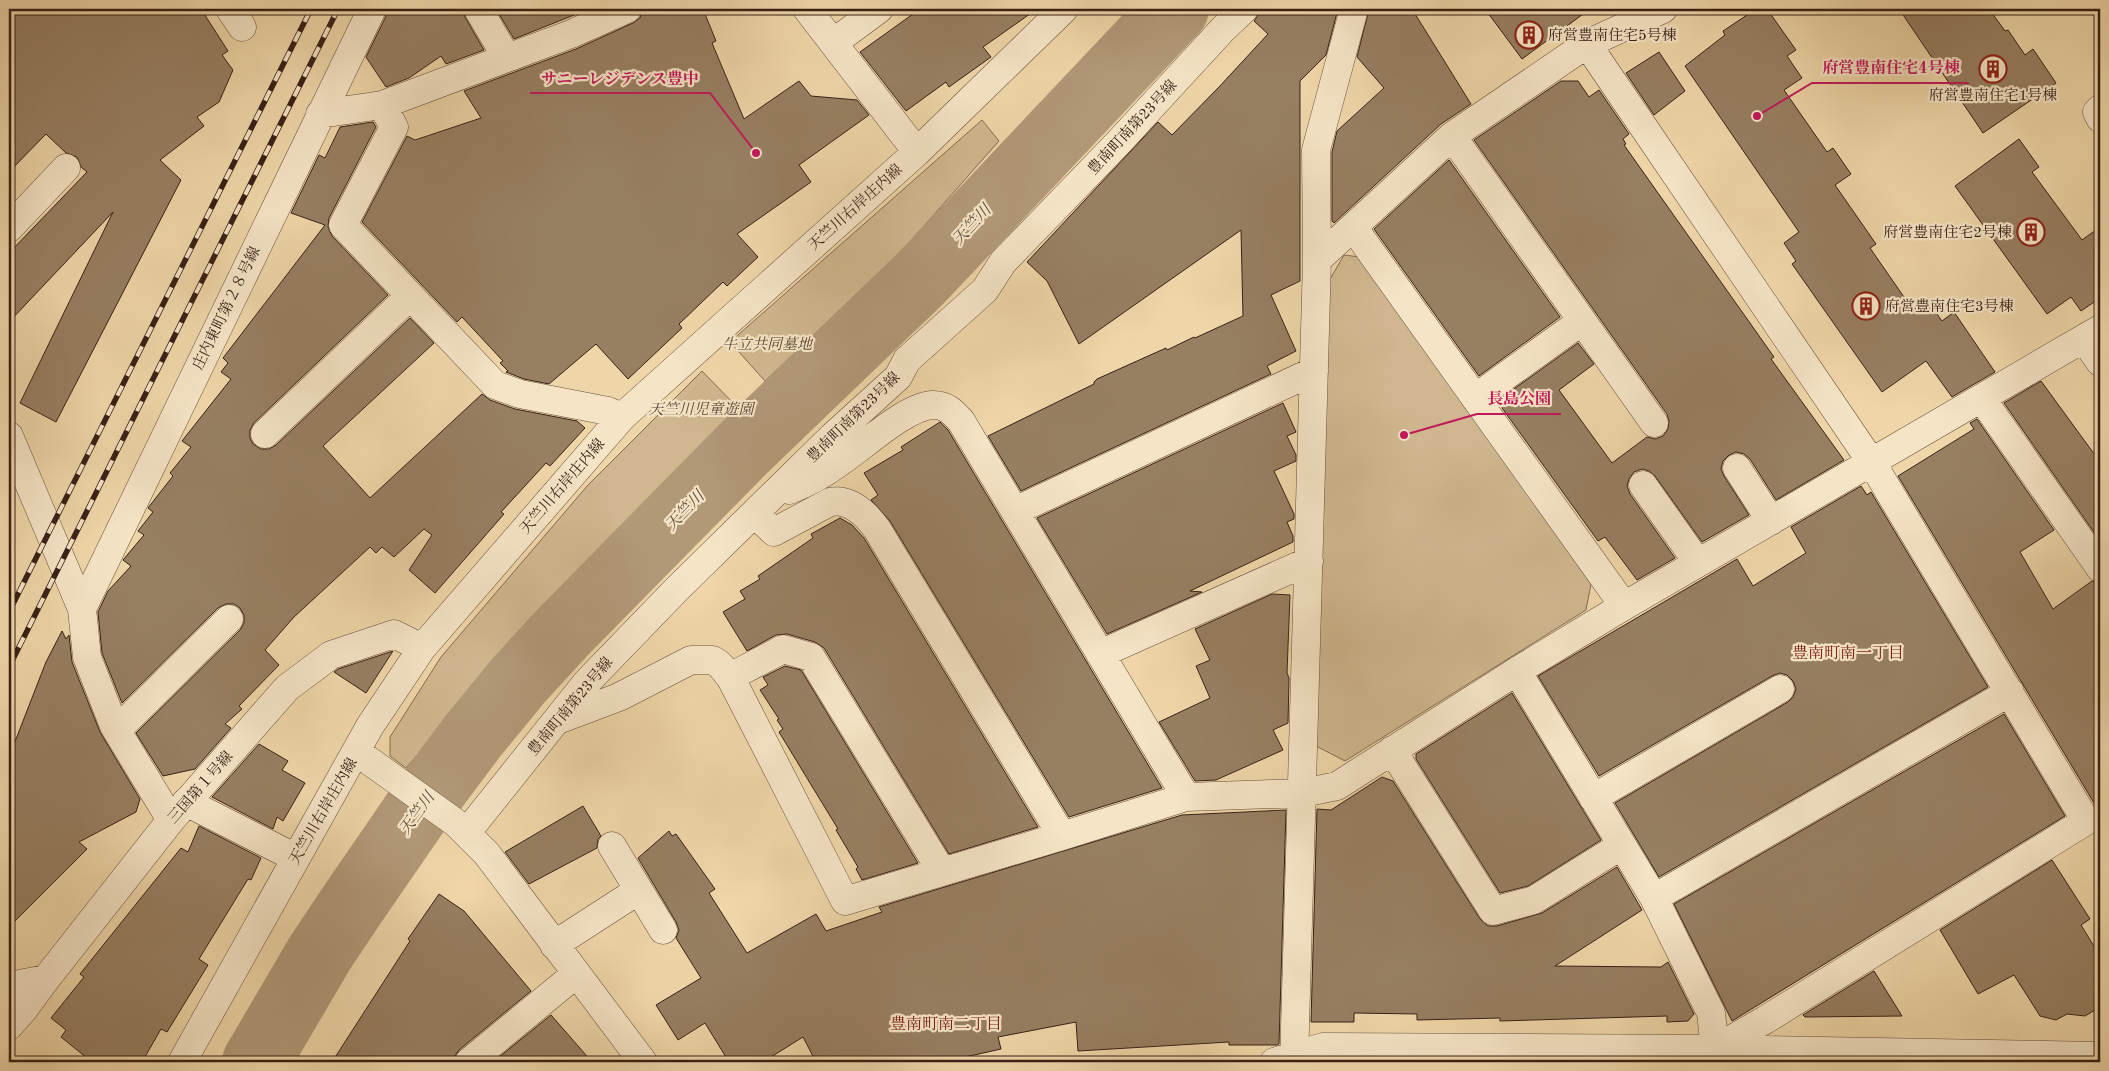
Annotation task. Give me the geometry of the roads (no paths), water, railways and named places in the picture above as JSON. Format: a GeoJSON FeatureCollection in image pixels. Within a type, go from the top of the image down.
{"type":"FeatureCollection","features":[{"type":"Feature","properties":{"kind":"street","name":"庄内東町第２８号線"},"geometry":{"type":"LineString","coordinates":[[82,609],[372,9]]}},
{"type":"Feature","properties":{"kind":"street"},"geometry":{"type":"LineString","coordinates":[[478,9],[507,58]]}},
{"type":"Feature","properties":{"kind":"street"},"geometry":{"type":"LineString","coordinates":[[320,114],[382,106],[571,34],[627,9]]}},
{"type":"Feature","properties":{"kind":"street"},"geometry":{"type":"LineString","coordinates":[[807,9],[917,152]]}},
{"type":"Feature","properties":{"kind":"street"},"geometry":{"type":"LineString","coordinates":[[833,43],[879,9]]}},
{"type":"Feature","properties":{"kind":"street","name":"天竺川右岸庄内線"},"geometry":{"type":"LineString","coordinates":[[182,1062],[370,726],[422,648],[622,417],[917,152],[1064,9]]}},
{"type":"Feature","properties":{"kind":"street","name":"豊南町南第23号線"},"geometry":{"type":"LineString","coordinates":[[461,828],[558,720],[587,682],[684,594],[764,505],[833,436],[898,377],[906,360],[984,290],[1003,262],[1244,9]]}},
{"type":"Feature","properties":{"kind":"street"},"geometry":{"type":"LineString","coordinates":[[1354,9],[1316,150],[1317,260],[1303,792],[1288,1060],[1323,1047],[1715,1049],[1824,1057],[2100,1056]]}},
{"type":"Feature","properties":{"kind":"street"},"geometry":{"type":"LineString","coordinates":[[1317,260],[1452,136],[1587,44],[1663,9]]}},
{"type":"Feature","properties":{"kind":"street"},"geometry":{"type":"LineString","coordinates":[[1587,44],[1872,463],[2086,821],[1715,1049]]}},
{"type":"Feature","properties":{"kind":"street"},"geometry":{"type":"LineString","coordinates":[[382,106],[394,127],[343,225],[494,385],[520,394],[608,411],[622,417]]}},
{"type":"Feature","properties":{"kind":"street"},"geometry":{"type":"LineString","coordinates":[[2100,109],[2097,112],[2100,118]]}},
{"type":"Feature","properties":{"kind":"street"},"geometry":{"type":"LineString","coordinates":[[1452,136],[1654,423]]}},
{"type":"Feature","properties":{"kind":"street"},"geometry":{"type":"LineString","coordinates":[[9,228],[66,168]]}},
{"type":"Feature","properties":{"kind":"street"},"geometry":{"type":"LineString","coordinates":[[1353,226],[1624,606]]}},
{"type":"Feature","properties":{"kind":"street"},"geometry":{"type":"LineString","coordinates":[[265,434],[410,296]]}},
{"type":"Feature","properties":{"kind":"street"},"geometry":{"type":"LineString","coordinates":[[1474,398],[1582,321]]}},
{"type":"Feature","properties":{"kind":"street"},"geometry":{"type":"LineString","coordinates":[[721,662],[845,901],[1186,797],[1303,792],[1337,786],[1516,671],[1624,606],[2092,334],[2100,362]]}},
{"type":"Feature","properties":{"kind":"street"},"geometry":{"type":"LineString","coordinates":[[1015,511],[1314,371]]}},
{"type":"Feature","properties":{"kind":"street"},"geometry":{"type":"LineString","coordinates":[[1982,399],[2100,568]]}},
{"type":"Feature","properties":{"kind":"street"},"geometry":{"type":"LineString","coordinates":[[1062,836],[877,529],[867,516],[855,507],[839,500],[830,502],[774,532],[764,505],[808,483],[906,414],[931,405],[943,406],[961,421],[1186,797]]}},
{"type":"Feature","properties":{"kind":"street"},"geometry":{"type":"LineString","coordinates":[[9,436],[14,472],[82,609],[87,657],[117,730],[179,811],[296,858]]}},
{"type":"Feature","properties":{"kind":"street"},"geometry":{"type":"LineString","coordinates":[[1737,468],[1771,521]]}},
{"type":"Feature","properties":{"kind":"street"},"geometry":{"type":"LineString","coordinates":[[1643,485],[1698,563]]}},
{"type":"Feature","properties":{"kind":"street"},"geometry":{"type":"LineString","coordinates":[[1100,654],[1308,561]]}},
{"type":"Feature","properties":{"kind":"street"},"geometry":{"type":"LineString","coordinates":[[117,730],[229,619]]}},
{"type":"Feature","properties":{"kind":"street","name":"三国第１号線"},"geometry":{"type":"LineString","coordinates":[[9,1026],[179,811],[288,688],[331,655],[394,634],[422,648]]}},
{"type":"Feature","properties":{"kind":"street"},"geometry":{"type":"LineString","coordinates":[[558,720],[619,697],[691,660],[721,662],[783,649],[811,657],[942,872]]}},
{"type":"Feature","properties":{"kind":"street"},"geometry":{"type":"LineString","coordinates":[[1516,671],[1654,898],[1711,1013],[1715,1049]]}},
{"type":"Feature","properties":{"kind":"street"},"geometry":{"type":"LineString","coordinates":[[1593,798],[1780,689]]}},
{"type":"Feature","properties":{"kind":"street"},"geometry":{"type":"LineString","coordinates":[[1654,898],[2010,692]]}},
{"type":"Feature","properties":{"kind":"street"},"geometry":{"type":"LineString","coordinates":[[1392,750],[1492,911],[1534,900],[1622,845]]}},
{"type":"Feature","properties":{"kind":"street"},"geometry":{"type":"LineString","coordinates":[[357,752],[461,828],[487,854],[643,1062]]}},
{"type":"Feature","properties":{"kind":"street"},"geometry":{"type":"LineString","coordinates":[[612,846],[663,930]]}},
{"type":"Feature","properties":{"kind":"street"},"geometry":{"type":"LineString","coordinates":[[554,945],[639,890]]}},
{"type":"Feature","properties":{"kind":"street"},"geometry":{"type":"LineString","coordinates":[[469,1062],[576,974]]}},
{"type":"Feature","properties":{"kind":"street"},"geometry":{"type":"LineString","coordinates":[[9,986],[46,979]]}},
{"type":"Feature","properties":{"kind":"waterway","name":"天竺川"},"geometry":{"type":"LineString","coordinates":[[256,1062],[320,953],[352,905],[416,812],[473,736],[518,681],[562,633],[743,449],[920,279],[1175,9]]}},
{"type":"Feature","properties":{"kind":"railway"},"geometry":{"type":"LineString","coordinates":[[9,612],[311,9]]}},
{"type":"Feature","properties":{"kind":"railway"},"geometry":{"type":"LineString","coordinates":[[9,667],[338,9]]}},
{"type":"Feature","properties":{"kind":"place","name":"府営豊南住宅5号棟"},"geometry":{"type":"Point","coordinates":[1529,35]}},
{"type":"Feature","properties":{"kind":"place","name":"府営豊南住宅1号棟"},"geometry":{"type":"Point","coordinates":[1993,69]}},
{"type":"Feature","properties":{"kind":"place","name":"府営豊南住宅4号棟"},"geometry":{"type":"Point","coordinates":[1757,116]}},
{"type":"Feature","properties":{"kind":"place","name":"サニーレジデンス豊中"},"geometry":{"type":"Point","coordinates":[756,153]}},
{"type":"Feature","properties":{"kind":"place","name":"府営豊南住宅2号棟"},"geometry":{"type":"Point","coordinates":[2031,232]}},
{"type":"Feature","properties":{"kind":"place","name":"府営豊南住宅3号棟"},"geometry":{"type":"Point","coordinates":[1866,306]}},
{"type":"Feature","properties":{"kind":"place","name":"長島公園"},"geometry":{"type":"Point","coordinates":[1404,435]}},
{"type":"Feature","properties":{"kind":"district","name":"豊南町南一丁目"},"geometry":{"type":"Point","coordinates":[1848,652]}},
{"type":"Feature","properties":{"kind":"district","name":"豊南町南二丁目"},"geometry":{"type":"Point","coordinates":[946,1023]}},
{"type":"Feature","properties":{"kind":"park label","name":"牛立共同墓地"},"geometry":{"type":"Point","coordinates":[767,344]}},
{"type":"Feature","properties":{"kind":"park label","name":"天竺川児童遊園"},"geometry":{"type":"Point","coordinates":[701,409]}}]}
